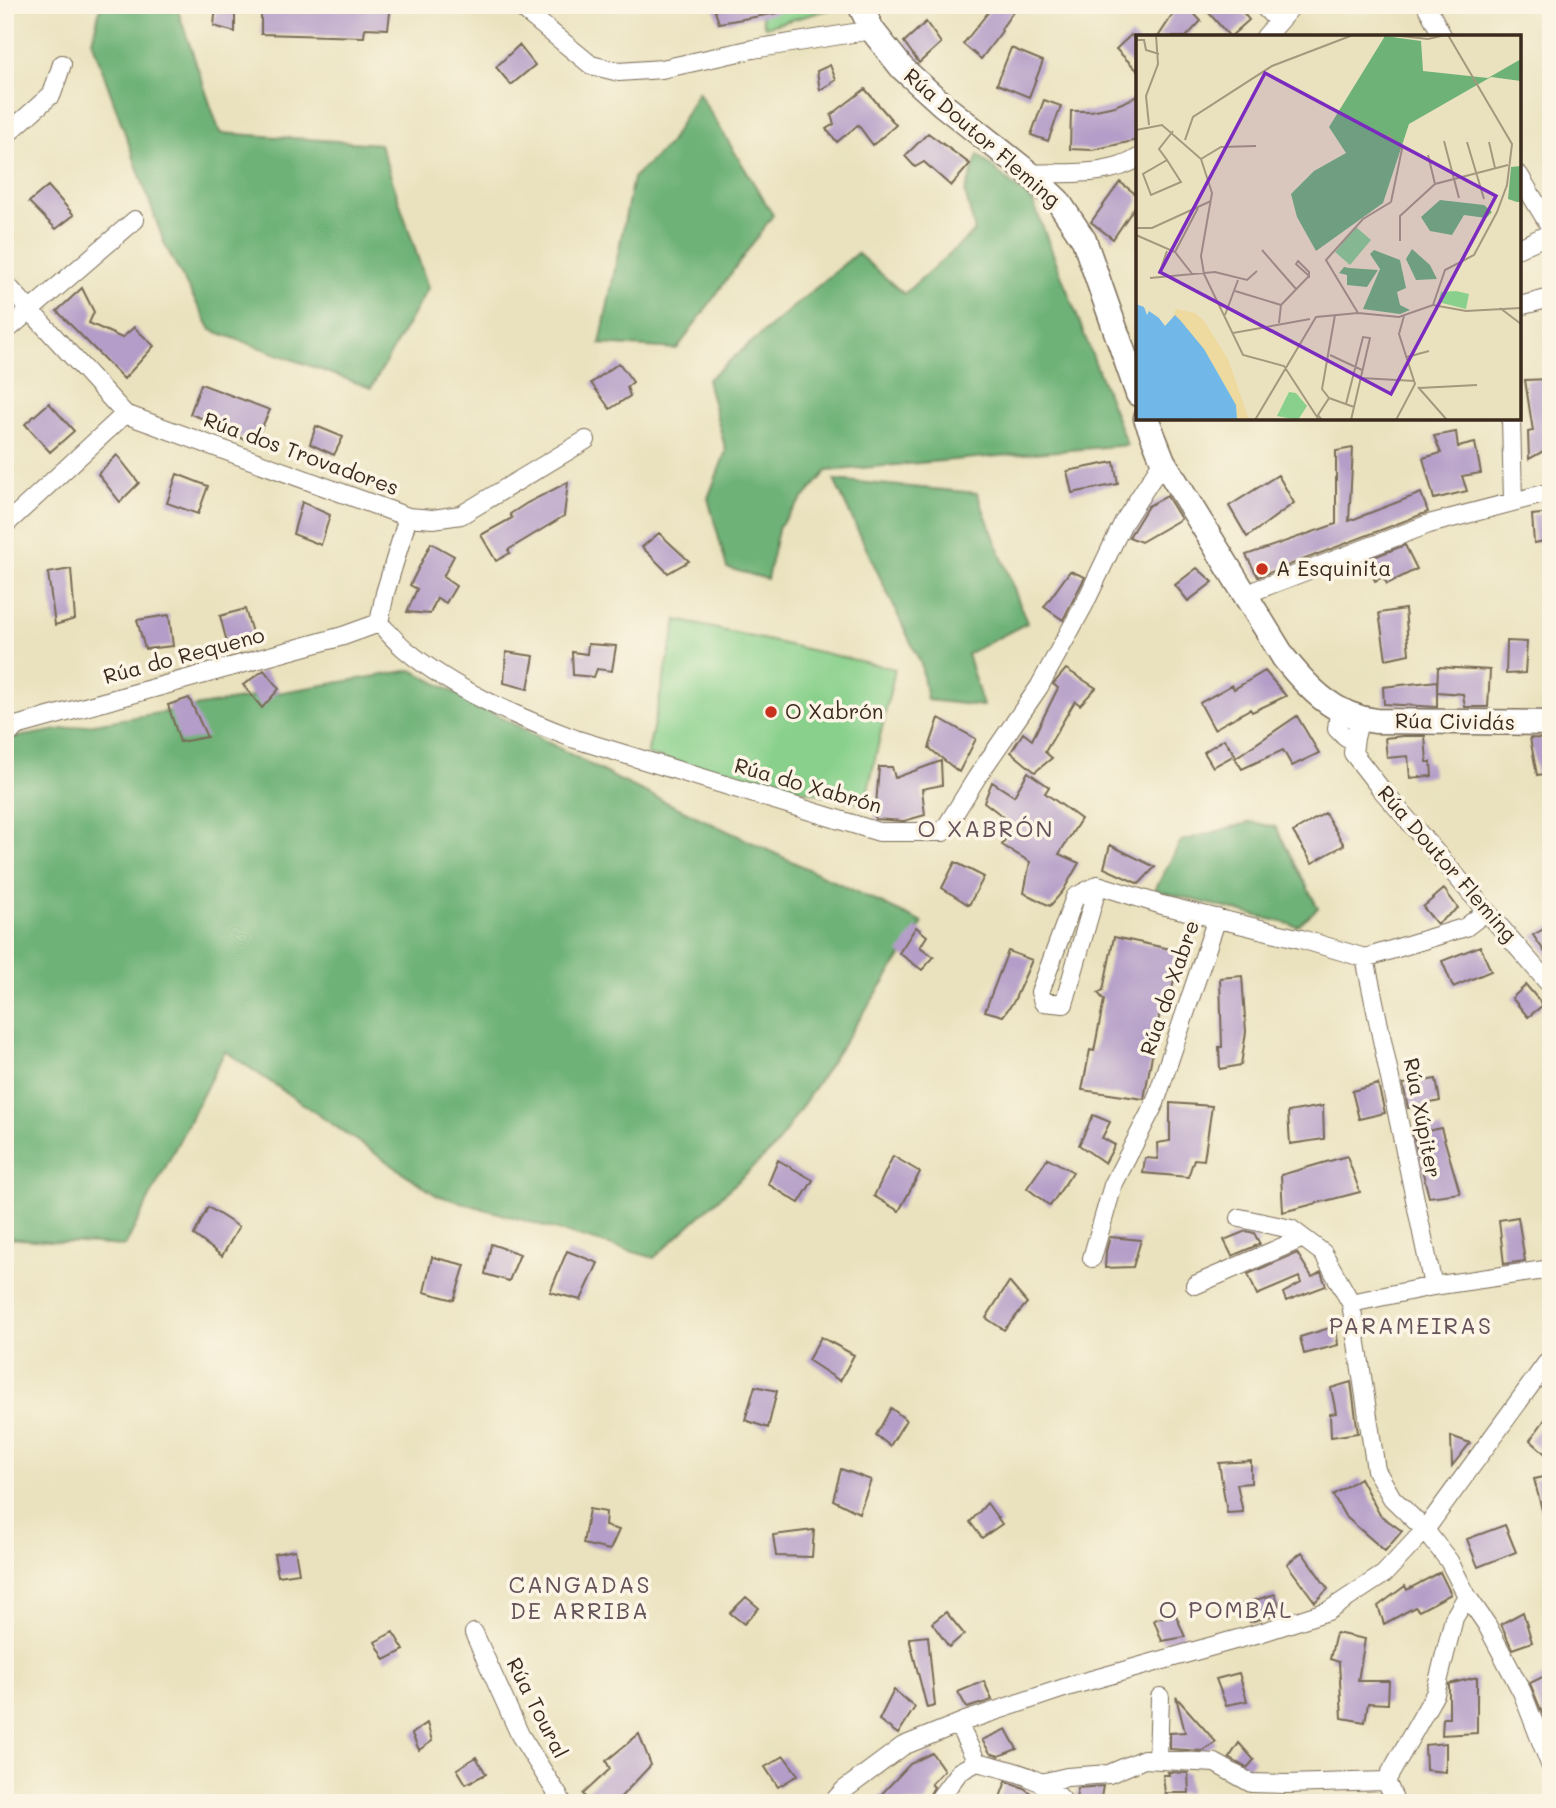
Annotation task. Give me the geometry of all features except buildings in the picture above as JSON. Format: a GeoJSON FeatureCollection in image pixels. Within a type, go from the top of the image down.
{"type":"FeatureCollection","features":[{"type":"Feature","properties":{"kind":"main road","name":"Rúa Doutor Fleming"},"geometry":{"type":"LineString","coordinates":[[860,5],[872,30],[902,68],[1030,174],[1058,201],[1084,240],[1136,388]]}},
{"type":"Feature","properties":{"kind":"main road"},"geometry":{"type":"LineString","coordinates":[[1147,420],[1163,461],[1284,658],[1327,703],[1351,722]]}},
{"type":"Feature","properties":{"kind":"main road","name":"Rúa Cividás"},"geometry":{"type":"LineString","coordinates":[[1351,722],[1551,723]]}},
{"type":"Feature","properties":{"kind":"street"},"geometry":{"type":"LineString","coordinates":[[518,5],[591,65],[619,72],[662,69],[753,49],[872,30]]}},
{"type":"Feature","properties":{"kind":"street"},"geometry":{"type":"LineString","coordinates":[[1262,5],[1278,22]]}},
{"type":"Feature","properties":{"kind":"street"},"geometry":{"type":"LineString","coordinates":[[1267,35],[1293,5]]}},
{"type":"Feature","properties":{"kind":"street"},"geometry":{"type":"LineString","coordinates":[[1426,5],[1442,35]]}},
{"type":"Feature","properties":{"kind":"street"},"geometry":{"type":"LineString","coordinates":[[5,136],[52,94],[62,64]]}},
{"type":"Feature","properties":{"kind":"street"},"geometry":{"type":"LineString","coordinates":[[1030,174],[1100,170],[1128,164],[1136,159]]}},
{"type":"Feature","properties":{"kind":"street"},"geometry":{"type":"LineString","coordinates":[[1521,178],[1551,230],[1521,247]]}},
{"type":"Feature","properties":{"kind":"street"},"geometry":{"type":"LineString","coordinates":[[5,332],[135,220]]}},
{"type":"Feature","properties":{"kind":"street","name":"Rúa dos Trovadores"},"geometry":{"type":"LineString","coordinates":[[5,283],[125,414],[408,517],[433,519],[461,515],[586,440]]}},
{"type":"Feature","properties":{"kind":"street"},"geometry":{"type":"LineString","coordinates":[[1521,306],[1551,298]]}},
{"type":"Feature","properties":{"kind":"street"},"geometry":{"type":"LineString","coordinates":[[5,525],[125,414]]}},
{"type":"Feature","properties":{"kind":"street"},"geometry":{"type":"LineString","coordinates":[[1511,420],[1513,501]]}},
{"type":"Feature","properties":{"kind":"street","name":"Rúa do Xabrón"},"geometry":{"type":"LineString","coordinates":[[379,623],[407,650],[457,685],[538,725],[575,739],[879,832],[943,832],[1039,687],[1084,605],[1123,523],[1163,461]]}},
{"type":"Feature","properties":{"kind":"street"},"geometry":{"type":"LineString","coordinates":[[1247,596],[1429,524],[1551,492]]}},
{"type":"Feature","properties":{"kind":"street"},"geometry":{"type":"LineString","coordinates":[[379,623],[385,593],[408,517]]}},
{"type":"Feature","properties":{"kind":"street","name":"Rúa do Requeno"},"geometry":{"type":"LineString","coordinates":[[5,738],[16,726],[331,639],[379,623]]}},
{"type":"Feature","properties":{"kind":"street","name":"Rúa Doutor Fleming"},"geometry":{"type":"LineString","coordinates":[[1351,722],[1353,753],[1551,986]]}},
{"type":"Feature","properties":{"kind":"street"},"geometry":{"type":"LineString","coordinates":[[1098,885],[1064,1004],[1043,1002],[1040,992],[1075,897],[1098,885],[1217,918]]}},
{"type":"Feature","properties":{"kind":"street"},"geometry":{"type":"LineString","coordinates":[[1365,958],[1466,927],[1487,911]]}},
{"type":"Feature","properties":{"kind":"street","name":"Rúa do Xabre"},"geometry":{"type":"LineString","coordinates":[[1092,1258],[1113,1185],[1155,1103],[1217,918],[1365,958]]}},
{"type":"Feature","properties":{"kind":"street","name":"Rúa Xúpiter"},"geometry":{"type":"LineString","coordinates":[[1365,958],[1433,1286]]}},
{"type":"Feature","properties":{"kind":"street"},"geometry":{"type":"LineString","coordinates":[[1240,1218],[1290,1229],[1324,1253],[1351,1303],[1376,1470],[1392,1498],[1425,1530],[1449,1560],[1522,1692],[1551,1767]]}},
{"type":"Feature","properties":{"kind":"street"},"geometry":{"type":"LineString","coordinates":[[1195,1285],[1303,1238]]}},
{"type":"Feature","properties":{"kind":"street"},"geometry":{"type":"LineString","coordinates":[[1351,1303],[1433,1286],[1551,1269]]}},
{"type":"Feature","properties":{"kind":"street"},"geometry":{"type":"LineString","coordinates":[[832,1803],[844,1790],[903,1746],[958,1724],[1070,1686],[1328,1611],[1384,1574],[1425,1530],[1551,1357]]}},
{"type":"Feature","properties":{"kind":"street"},"geometry":{"type":"LineString","coordinates":[[1386,1781],[1435,1694],[1454,1618],[1467,1596]]}},
{"type":"Feature","properties":{"kind":"street","name":"Rúa Toural"},"geometry":{"type":"LineString","coordinates":[[474,1633],[520,1735],[563,1803]]}},
{"type":"Feature","properties":{"kind":"street"},"geometry":{"type":"LineString","coordinates":[[1158,1759],[1160,1697]]}},
{"type":"Feature","properties":{"kind":"street"},"geometry":{"type":"LineString","coordinates":[[958,1724],[977,1762]]}},
{"type":"Feature","properties":{"kind":"street"},"geometry":{"type":"LineString","coordinates":[[1041,1783],[1068,1777],[1109,1774],[1144,1759],[1215,1763],[1251,1783],[1386,1781]]}},
{"type":"Feature","properties":{"kind":"street"},"geometry":{"type":"LineString","coordinates":[[936,1803],[959,1772],[977,1762],[1024,1773],[1057,1793],[1065,1803]]}},
{"type":"Feature","properties":{"kind":"street"},"geometry":{"type":"LineString","coordinates":[[1386,1781],[1396,1803]]}},
{"type":"Feature","properties":{"kind":"green space"},"geometry":{"type":"Polygon","coordinates":[[[101,5],[176,5],[220,133],[380,144],[428,288],[371,388],[211,330],[165,245],[92,41],[101,5]]]}},
{"type":"Feature","properties":{"kind":"green space"},"geometry":{"type":"Polygon","coordinates":[[[758,5],[834,5],[835,8],[765,27],[758,5]]]}},
{"type":"Feature","properties":{"kind":"green space"},"geometry":{"type":"Polygon","coordinates":[[[698,92],[773,215],[677,349],[600,344],[633,178],[669,144],[698,92]]]}},
{"type":"Feature","properties":{"kind":"green space"},"geometry":{"type":"Polygon","coordinates":[[[978,155],[1033,202],[1127,445],[827,471],[779,526],[767,579],[727,568],[708,498],[726,451],[707,380],[857,253],[904,294],[975,231],[965,192],[978,155]]]}},
{"type":"Feature","properties":{"kind":"green space"},"geometry":{"type":"Polygon","coordinates":[[[834,480],[977,493],[1027,623],[967,654],[983,706],[927,700],[921,664],[834,480]]]}},
{"type":"Feature","properties":{"kind":"green space","name":"O Xabrón"},"geometry":{"type":"Polygon","coordinates":[[[677,620],[895,669],[865,804],[647,755],[677,620]]]}},
{"type":"Feature","properties":{"kind":"green space"},"geometry":{"type":"Polygon","coordinates":[[[412,670],[617,779],[923,923],[775,1147],[654,1258],[436,1195],[225,1051],[125,1246],[5,1238],[5,739],[412,670]]]}},
{"type":"Feature","properties":{"kind":"green space"},"geometry":{"type":"Polygon","coordinates":[[[1251,822],[1276,827],[1318,908],[1297,926],[1155,890],[1181,841],[1251,822]]]}},
{"type":"Feature","properties":{"kind":"place","name":"A Esquinita"},"geometry":{"type":"Point","coordinates":[1262,569]}},
{"type":"Feature","properties":{"kind":"place","name":"O Xabrón"},"geometry":{"type":"Point","coordinates":[771,712]}},
{"type":"Feature","properties":{"kind":"district","name":"O XABRÓN"},"geometry":{"type":"Point","coordinates":[986,829]}},
{"type":"Feature","properties":{"kind":"district","name":"PARAMEIRAS"},"geometry":{"type":"Point","coordinates":[1411,1326]}},
{"type":"Feature","properties":{"kind":"district","name":"CANGADAS DE ARRIBA"},"geometry":{"type":"Point","coordinates":[580,1598]}},
{"type":"Feature","properties":{"kind":"district","name":"O POMBAL"},"geometry":{"type":"Point","coordinates":[1226,1610]}}]}
